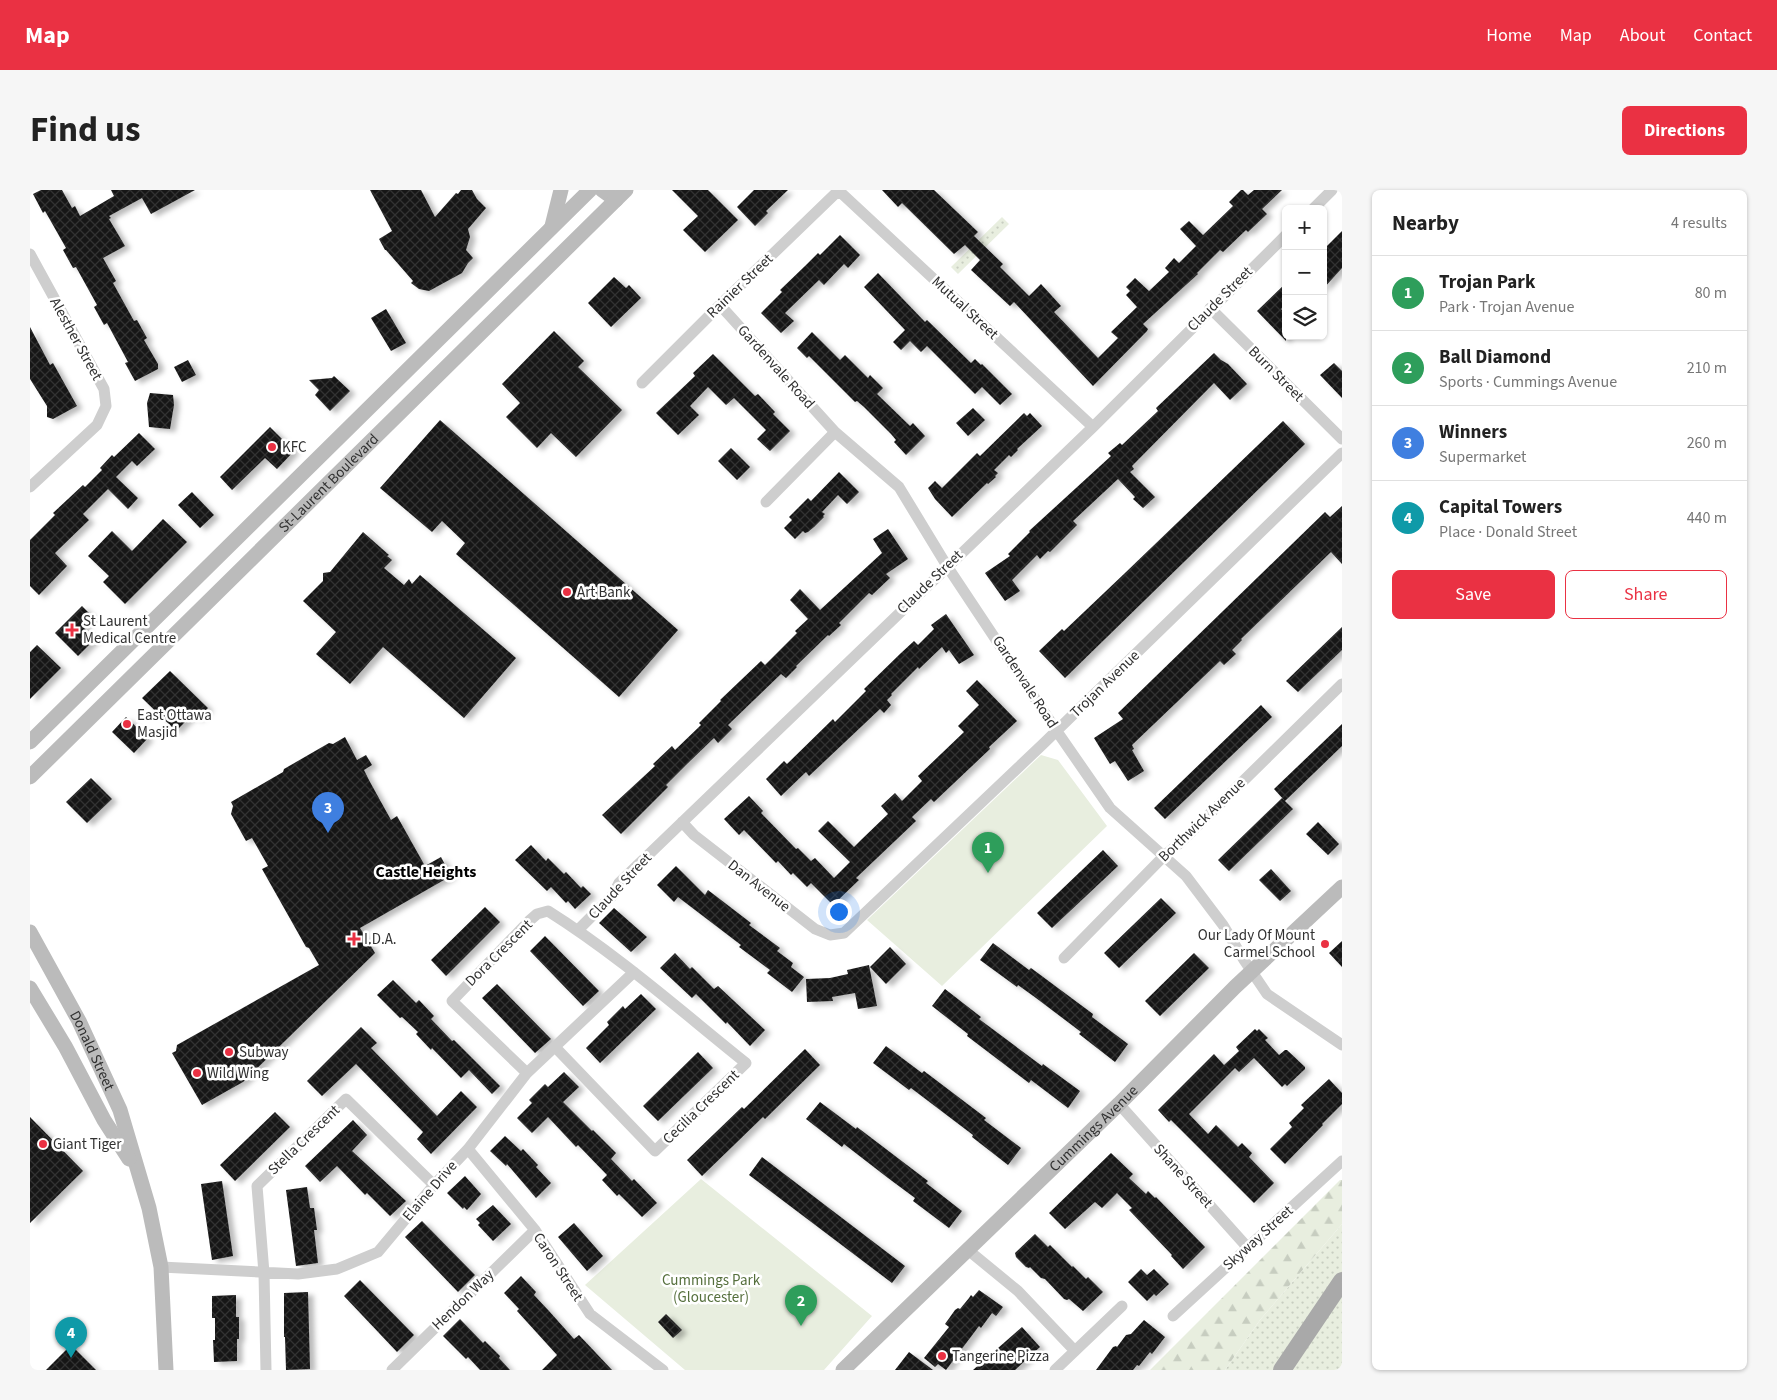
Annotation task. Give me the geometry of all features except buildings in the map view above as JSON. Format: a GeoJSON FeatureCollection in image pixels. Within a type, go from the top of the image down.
{"type":"FeatureCollection","features":[{"type":"Feature","properties":{"kind":"main road"},"geometry":{"type":"LineString","coordinates":[[552,226],[561,190]]}},
{"type":"Feature","properties":{"kind":"main road","name":"St-Laurent Boulevard"},"geometry":{"type":"LineString","coordinates":[[30,742],[590,190]]}},
{"type":"Feature","properties":{"kind":"main road"},"geometry":{"type":"LineString","coordinates":[[602,190],[618,193]]}},
{"type":"Feature","properties":{"kind":"main road","name":"St-Laurent Boulevard"},"geometry":{"type":"LineString","coordinates":[[30,777],[618,193]]}},
{"type":"Feature","properties":{"kind":"main road","name":"Cummings Avenue"},"geometry":{"type":"LineString","coordinates":[[843,1370],[1119,1104],[1234,987],[1342,886]]}},
{"type":"Feature","properties":{"kind":"main road","name":"Donald Street"},"geometry":{"type":"LineString","coordinates":[[30,932],[79,1021],[120,1110],[148,1208],[161,1267],[166,1370]]}},
{"type":"Feature","properties":{"kind":"main road","name":"Donald Street"},"geometry":{"type":"LineString","coordinates":[[30,988],[65,1046],[104,1120],[139,1175]]}},
{"type":"Feature","properties":{"kind":"main road"},"geometry":{"type":"LineString","coordinates":[[1282,1370],[1342,1281]]}},
{"type":"Feature","properties":{"kind":"street","name":"Rainier Street"},"geometry":{"type":"LineString","coordinates":[[642,383],[838,190]]}},
{"type":"Feature","properties":{"kind":"street","name":"Mutual Street"},"geometry":{"type":"LineString","coordinates":[[838,190],[1093,427]]}},
{"type":"Feature","properties":{"kind":"street"},"geometry":{"type":"LineString","coordinates":[[1317,205],[1332,190]]}},
{"type":"Feature","properties":{"kind":"street","name":"Claude Street"},"geometry":{"type":"LineString","coordinates":[[578,930],[613,895],[619,882],[1093,427],[1210,308],[1282,239]]}},
{"type":"Feature","properties":{"kind":"street","name":"Alesther Street"},"geometry":{"type":"LineString","coordinates":[[30,254],[104,389],[106,406],[97,425],[30,487]]}},
{"type":"Feature","properties":{"kind":"street","name":"Gardenvale Road"},"geometry":{"type":"LineString","coordinates":[[720,305],[835,432],[899,487],[947,566],[1110,808],[1186,876],[1223,925],[1267,994],[1342,1046]]}},
{"type":"Feature","properties":{"kind":"street","name":"Burn Street"},"geometry":{"type":"LineString","coordinates":[[1210,308],[1342,439]]}},
{"type":"Feature","properties":{"kind":"street"},"geometry":{"type":"LineString","coordinates":[[766,502],[835,432]]}},
{"type":"Feature","properties":{"kind":"street","name":"Trojan Avenue"},"geometry":{"type":"LineString","coordinates":[[844,933],[1044,744],[1056,730],[1342,453]]}},
{"type":"Feature","properties":{"kind":"street","name":"Borthwick Avenue"},"geometry":{"type":"LineString","coordinates":[[1064,958],[1164,856],[1342,684]]}},
{"type":"Feature","properties":{"kind":"street","name":"Dan Avenue"},"geometry":{"type":"LineString","coordinates":[[682,822],[694,835],[815,929],[830,935],[844,933]]}},
{"type":"Feature","properties":{"kind":"street","name":"Dora Crescent"},"geometry":{"type":"LineString","coordinates":[[527,1073],[452,1001],[538,914],[548,911],[578,930],[634,972]]}},
{"type":"Feature","properties":{"kind":"street","name":"Cecilia Crescent"},"geometry":{"type":"LineString","coordinates":[[555,1047],[655,1151],[746,1063],[634,972]]}},
{"type":"Feature","properties":{"kind":"street","name":"Elaine Drive"},"geometry":{"type":"LineString","coordinates":[[161,1267],[298,1274],[337,1269],[378,1252],[434,1185],[468,1149],[527,1073],[634,972]]}},
{"type":"Feature","properties":{"kind":"street","name":"Stella Crescent"},"geometry":{"type":"LineString","coordinates":[[264,1273],[257,1186],[346,1099],[434,1185]]}},
{"type":"Feature","properties":{"kind":"street","name":"Shane Street"},"geometry":{"type":"LineString","coordinates":[[1119,1104],[1248,1248]]}},
{"type":"Feature","properties":{"kind":"street","name":"Caron Street"},"geometry":{"type":"LineString","coordinates":[[468,1149],[535,1230],[590,1314],[663,1370]]}},
{"type":"Feature","properties":{"kind":"street","name":"Skyway Street"},"geometry":{"type":"LineString","coordinates":[[1173,1316],[1342,1161]]}},
{"type":"Feature","properties":{"kind":"street","name":"Hendon Way"},"geometry":{"type":"LineString","coordinates":[[392,1370],[535,1230]]}},
{"type":"Feature","properties":{"kind":"street"},"geometry":{"type":"LineString","coordinates":[[968,1250],[1018,1290],[1075,1351]]}},
{"type":"Feature","properties":{"kind":"street"},"geometry":{"type":"LineString","coordinates":[[264,1273],[266,1370]]}},
{"type":"Feature","properties":{"kind":"street"},"geometry":{"type":"LineString","coordinates":[[1055,1370],[1122,1306]]}},
{"type":"Feature","properties":{"kind":"green space"},"geometry":{"type":"Polygon","coordinates":[[[1002,217],[1009,224],[958,274],[951,267],[1002,217]]]}},
{"type":"Feature","properties":{"kind":"green space"},"geometry":{"type":"Polygon","coordinates":[[[1041,755],[1058,760],[1107,826],[942,986],[867,920],[1041,755]]]}},
{"type":"Feature","properties":{"kind":"green space","name":"Cummings Park (Gloucester)"},"geometry":{"type":"Polygon","coordinates":[[[701,1179],[872,1316],[824,1370],[685,1370],[585,1285],[701,1179]]]}},
{"type":"Feature","properties":{"kind":"green space"},"geometry":{"type":"Polygon","coordinates":[[[1342,1180],[1342,1224],[1260,1320],[1225,1370],[1150,1370],[1342,1180]]]}},
{"type":"Feature","properties":{"kind":"green space"},"geometry":{"type":"Polygon","coordinates":[[[1342,1224],[1342,1370],[1225,1370],[1260,1320],[1342,1224]]]}},
{"type":"Feature","properties":{"kind":"place","name":"KFC"},"geometry":{"type":"Point","coordinates":[272,447]}},
{"type":"Feature","properties":{"kind":"place","name":"Art Bank"},"geometry":{"type":"Point","coordinates":[567,592]}},
{"type":"Feature","properties":{"kind":"place","name":"St Laurent Medical Centre"},"geometry":{"type":"Point","coordinates":[72,630]}},
{"type":"Feature","properties":{"kind":"place","name":"East Ottawa Masjid"},"geometry":{"type":"Point","coordinates":[127,724]}},
{"type":"Feature","properties":{"kind":"place","name":"Winners"},"geometry":{"type":"Point","coordinates":[328,833]}},
{"type":"Feature","properties":{"kind":"place","name":"Trojan Park"},"geometry":{"type":"Point","coordinates":[988,873]}},
{"type":"Feature","properties":{"kind":"place","name":"I.D.A."},"geometry":{"type":"Point","coordinates":[354,939]}},
{"type":"Feature","properties":{"kind":"place","name":"Our Lady Of Mount Carmel School"},"geometry":{"type":"Point","coordinates":[1325,944]}},
{"type":"Feature","properties":{"kind":"place","name":"Subway"},"geometry":{"type":"Point","coordinates":[229,1052]}},
{"type":"Feature","properties":{"kind":"place","name":"Wild Wing"},"geometry":{"type":"Point","coordinates":[197,1073]}},
{"type":"Feature","properties":{"kind":"place","name":"Giant Tiger"},"geometry":{"type":"Point","coordinates":[43,1144]}},
{"type":"Feature","properties":{"kind":"place","name":"Ball Diamond"},"geometry":{"type":"Point","coordinates":[801,1326]}},
{"type":"Feature","properties":{"kind":"place","name":"Tangerine Pizza"},"geometry":{"type":"Point","coordinates":[942,1356]}},
{"type":"Feature","properties":{"kind":"place","name":"Capital Towers"},"geometry":{"type":"Point","coordinates":[71,1358]}},
{"type":"Feature","properties":{"kind":"district","name":"Castle Heights"},"geometry":{"type":"Point","coordinates":[426,872]}}]}
